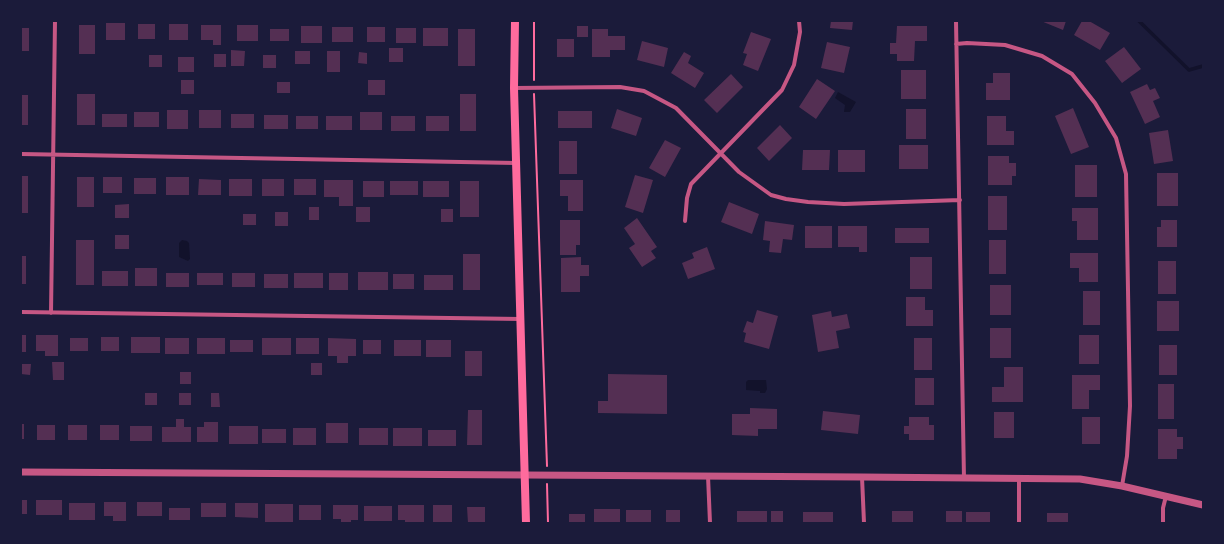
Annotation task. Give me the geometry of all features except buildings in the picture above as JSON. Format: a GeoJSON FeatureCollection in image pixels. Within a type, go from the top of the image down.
{"type":"FeatureCollection","features":[{"type":"Feature","properties":{"kind":"main road"},"geometry":{"type":"LineString","coordinates":[[515,21],[514,88],[526,523]]}},
{"type":"Feature","properties":{"kind":"street"},"geometry":{"type":"LineString","coordinates":[[51,313],[55,21]]}},
{"type":"Feature","properties":{"kind":"street"},"geometry":{"type":"LineString","coordinates":[[685,221],[687,198],[691,184],[782,90],[794,65],[800,32],[799,21]]}},
{"type":"Feature","properties":{"kind":"street"},"geometry":{"type":"LineString","coordinates":[[956,21],[964,479]]}},
{"type":"Feature","properties":{"kind":"street"},"geometry":{"type":"LineString","coordinates":[[956,44],[967,43],[1005,45],[1042,56],[1072,74],[1095,103],[1116,138],[1126,174],[1130,406],[1128,456],[1122,486]]}},
{"type":"Feature","properties":{"kind":"street"},"geometry":{"type":"LineString","coordinates":[[514,88],[620,86],[644,91],[676,108],[739,172],[771,195],[786,200],[844,204],[960,200]]}},
{"type":"Feature","properties":{"kind":"street"},"geometry":{"type":"LineString","coordinates":[[21,154],[516,163]]}},
{"type":"Feature","properties":{"kind":"street"},"geometry":{"type":"LineString","coordinates":[[21,312],[521,319]]}},
{"type":"Feature","properties":{"kind":"street"},"geometry":{"type":"LineString","coordinates":[[21,472],[1080,479],[1122,486],[1203,505]]}},
{"type":"Feature","properties":{"kind":"street"},"geometry":{"type":"LineString","coordinates":[[708,476],[710,523]]}},
{"type":"Feature","properties":{"kind":"street"},"geometry":{"type":"LineString","coordinates":[[862,477],[864,523]]}},
{"type":"Feature","properties":{"kind":"street"},"geometry":{"type":"LineString","coordinates":[[1019,479],[1019,523]]}},
{"type":"Feature","properties":{"kind":"street"},"geometry":{"type":"LineString","coordinates":[[1163,523],[1163,508],[1166,496]]}},
{"type":"Feature","properties":{"kind":"path"},"geometry":{"type":"LineString","coordinates":[[534,21],[534,88],[548,523]]}},
{"type":"Feature","properties":{"kind":"shaded area"},"geometry":{"type":"Polygon","coordinates":[[[838,92],[856,102],[850,112],[844,112],[845,105],[835,98],[838,92]]]}},
{"type":"Feature","properties":{"kind":"shaded area"},"geometry":{"type":"Polygon","coordinates":[[[182,240],[189,243],[190,259],[188,261],[179,257],[179,243],[182,240]]]}},
{"type":"Feature","properties":{"kind":"shaded area"},"geometry":{"type":"Polygon","coordinates":[[[748,380],[766,380],[767,389],[765,393],[746,390],[746,382],[748,380]]]}},
{"type":"Feature","properties":{"kind":"waterway"},"geometry":{"type":"LineString","coordinates":[[1139,21],[1189,70],[1203,66]]}}]}
